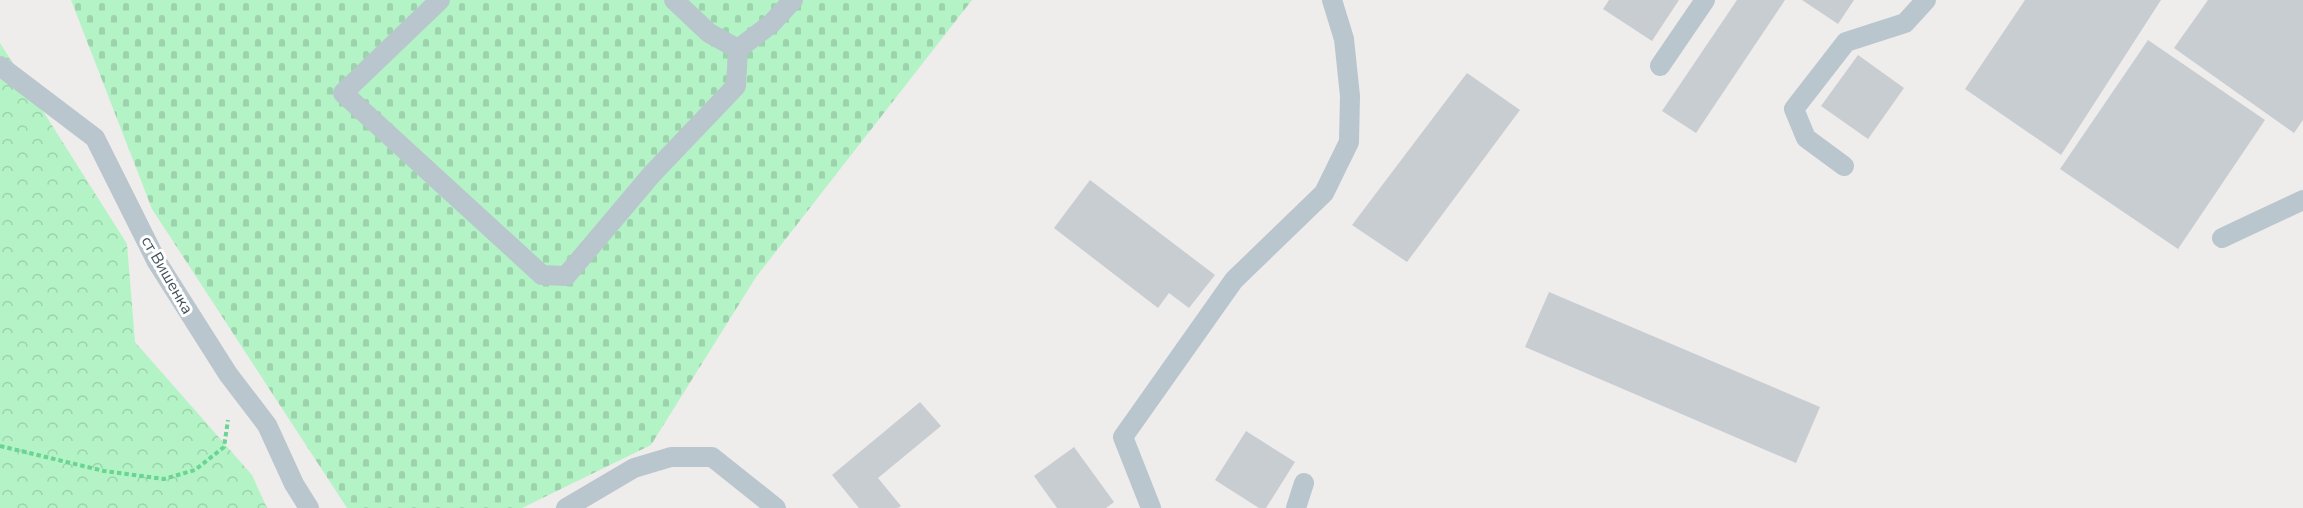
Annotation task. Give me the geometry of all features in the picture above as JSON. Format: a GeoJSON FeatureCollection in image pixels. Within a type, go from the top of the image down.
{"type":"FeatureCollection","features":[{"type":"Feature","properties":{"kind":"lane"},"geometry":{"type":"LineString","coordinates":[[440,0],[343,93],[542,275],[566,276],[652,174],[736,86],[738,49],[771,24],[793,0]]}},
{"type":"Feature","properties":{"kind":"lane"},"geometry":{"type":"LineString","coordinates":[[674,0],[709,33],[738,49]]}},
{"type":"Feature","properties":{"kind":"lane"},"geometry":{"type":"LineString","coordinates":[[1151,508],[1124,437],[1234,280],[1324,193],[1349,142],[1350,96],[1345,50],[1332,0]]}},
{"type":"Feature","properties":{"kind":"lane"},"geometry":{"type":"LineString","coordinates":[[1660,66],[1705,0]]}},
{"type":"Feature","properties":{"kind":"lane"},"geometry":{"type":"LineString","coordinates":[[1844,165],[1806,138],[1794,109],[1846,42],[1905,23],[1926,0]]}},
{"type":"Feature","properties":{"kind":"lane","name":"ст Вишенка"},"geometry":{"type":"LineString","coordinates":[[0,66],[95,138],[157,262],[228,374],[267,425],[294,484],[309,508]]}},
{"type":"Feature","properties":{"kind":"lane"},"geometry":{"type":"LineString","coordinates":[[2222,238],[2303,200]]}},
{"type":"Feature","properties":{"kind":"lane"},"geometry":{"type":"LineString","coordinates":[[566,508],[633,468],[671,457],[712,457],[776,508]]}},
{"type":"Feature","properties":{"kind":"lane"},"geometry":{"type":"LineString","coordinates":[[1296,508],[1304,483]]}},
{"type":"Feature","properties":{"kind":"path"},"geometry":{"type":"LineString","coordinates":[[0,446],[104,471],[164,479],[195,470],[224,447],[230,410],[228,374]]}},
{"type":"Feature","properties":{"kind":"green space"},"geometry":{"type":"Polygon","coordinates":[[[71,0],[972,0],[756,277],[651,445],[522,508],[347,508],[152,209],[71,0]]]}},
{"type":"Feature","properties":{"kind":"green space"},"geometry":{"type":"Polygon","coordinates":[[[0,43],[127,244],[135,342],[252,475],[267,508],[0,508],[0,43]]]}},
{"type":"Feature","properties":{"kind":"building"},"geometry":{"type":"Polygon","coordinates":[[[1609,0],[1679,0],[1652,41],[1603,9],[1609,0]]]}},
{"type":"Feature","properties":{"kind":"building"},"geometry":{"type":"Polygon","coordinates":[[[1737,0],[1785,0],[1696,133],[1662,111],[1737,0]]]}},
{"type":"Feature","properties":{"kind":"building"},"geometry":{"type":"Polygon","coordinates":[[[1802,0],[1854,0],[1838,24],[1802,0]]]}},
{"type":"Feature","properties":{"kind":"building"},"geometry":{"type":"Polygon","coordinates":[[[2025,0],[2161,0],[2061,155],[1965,89],[2025,0]]]}},
{"type":"Feature","properties":{"kind":"building"},"geometry":{"type":"Polygon","coordinates":[[[2208,0],[2303,0],[2303,120],[2294,133],[2174,48],[2208,0]]]}},
{"type":"Feature","properties":{"kind":"building"},"geometry":{"type":"Polygon","coordinates":[[[2148,40],[2265,120],[2178,249],[2060,169],[2148,40]]]}},
{"type":"Feature","properties":{"kind":"building"},"geometry":{"type":"Polygon","coordinates":[[[1858,55],[1904,88],[1868,139],[1821,106],[1858,55]]]}},
{"type":"Feature","properties":{"kind":"building"},"geometry":{"type":"Polygon","coordinates":[[[1467,73],[1520,110],[1407,262],[1352,225],[1467,73]]]}},
{"type":"Feature","properties":{"kind":"building"},"geometry":{"type":"Polygon","coordinates":[[[1090,180],[1215,275],[1189,308],[1169,293],[1158,308],[1054,228],[1090,180]]]}},
{"type":"Feature","properties":{"kind":"building"},"geometry":{"type":"Polygon","coordinates":[[[1549,292],[1820,407],[1796,463],[1525,347],[1549,292]]]}},
{"type":"Feature","properties":{"kind":"building"},"geometry":{"type":"Polygon","coordinates":[[[920,402],[941,426],[878,478],[901,506],[898,508],[859,508],[832,475],[920,402]]]}},
{"type":"Feature","properties":{"kind":"building"},"geometry":{"type":"Polygon","coordinates":[[[1246,431],[1295,462],[1266,508],[1259,508],[1215,480],[1246,431]]]}},
{"type":"Feature","properties":{"kind":"building"},"geometry":{"type":"Polygon","coordinates":[[[1074,447],[1114,502],[1106,508],[1057,508],[1034,476],[1074,447]]]}}]}
